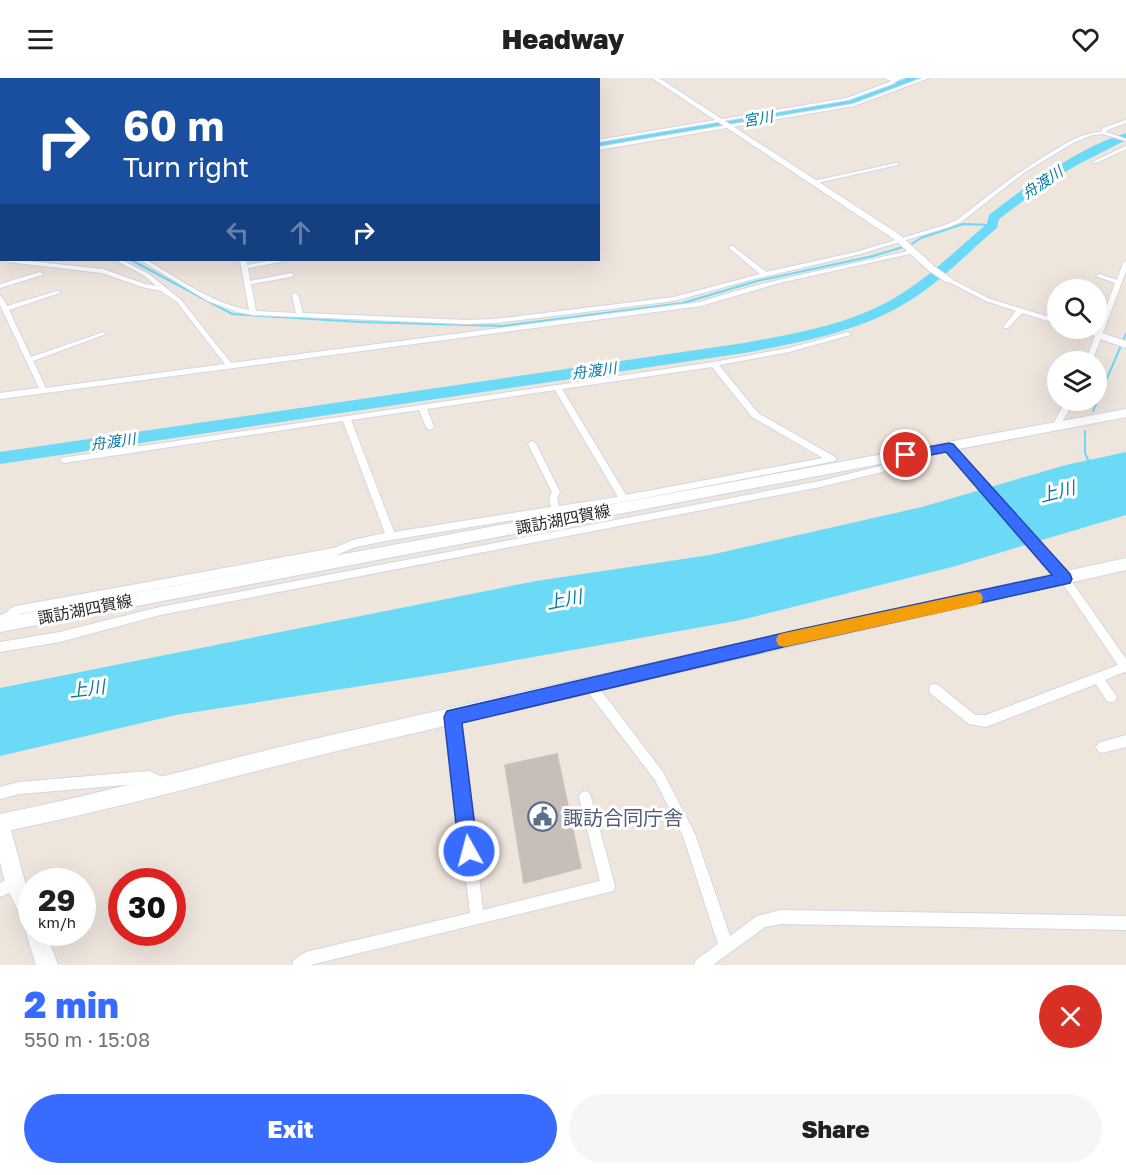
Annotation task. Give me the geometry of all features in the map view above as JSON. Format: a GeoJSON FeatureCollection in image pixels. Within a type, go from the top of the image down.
{"type":"FeatureCollection","features":[{"type":"Feature","properties":{"kind":"street"},"geometry":{"type":"LineString","coordinates":[[655,78],[901,241],[933,269],[966,291],[1047,319]]}},
{"type":"Feature","properties":{"kind":"street"},"geometry":{"type":"LineString","coordinates":[[886,78],[897,79]]}},
{"type":"Feature","properties":{"kind":"street"},"geometry":{"type":"LineString","coordinates":[[600,141],[868,102],[925,78]]}},
{"type":"Feature","properties":{"kind":"street"},"geometry":{"type":"LineString","coordinates":[[600,149],[848,99],[897,79]]}},
{"type":"Feature","properties":{"kind":"street"},"geometry":{"type":"LineString","coordinates":[[1105,133],[1105,129],[1126,121]]}},
{"type":"Feature","properties":{"kind":"street"},"geometry":{"type":"LineString","coordinates":[[145,261],[236,311],[253,313],[407,321],[495,321],[674,299],[901,241],[959,221],[1046,155],[1091,134],[1105,133],[1126,140]]}},
{"type":"Feature","properties":{"kind":"street"},"geometry":{"type":"LineString","coordinates":[[1094,162],[1126,147]]}},
{"type":"Feature","properties":{"kind":"street"},"geometry":{"type":"LineString","coordinates":[[1115,152],[1126,155]]}},
{"type":"Feature","properties":{"kind":"street"},"geometry":{"type":"LineString","coordinates":[[812,182],[896,164]]}},
{"type":"Feature","properties":{"kind":"street"},"geometry":{"type":"LineString","coordinates":[[731,247],[765,275]]}},
{"type":"Feature","properties":{"kind":"street"},"geometry":{"type":"LineString","coordinates":[[0,396],[701,304],[761,286],[912,252]]}},
{"type":"Feature","properties":{"kind":"street"},"geometry":{"type":"LineString","coordinates":[[17,261],[104,271],[144,286],[164,289]]}},
{"type":"Feature","properties":{"kind":"street"},"geometry":{"type":"LineString","coordinates":[[121,261],[147,275],[178,301],[229,365]]}},
{"type":"Feature","properties":{"kind":"street"},"geometry":{"type":"LineString","coordinates":[[253,313],[243,263],[268,261]]}},
{"type":"Feature","properties":{"kind":"street"},"geometry":{"type":"LineString","coordinates":[[104,271],[126,263]]}},
{"type":"Feature","properties":{"kind":"street"},"geometry":{"type":"LineString","coordinates":[[1107,313],[1126,263]]}},
{"type":"Feature","properties":{"kind":"street"},"geometry":{"type":"LineString","coordinates":[[0,286],[40,274]]}},
{"type":"Feature","properties":{"kind":"street"},"geometry":{"type":"LineString","coordinates":[[247,284],[291,275]]}},
{"type":"Feature","properties":{"kind":"street"},"geometry":{"type":"LineString","coordinates":[[1099,276],[1118,282]]}},
{"type":"Feature","properties":{"kind":"street"},"geometry":{"type":"LineString","coordinates":[[5,309],[60,292]]}},
{"type":"Feature","properties":{"kind":"street"},"geometry":{"type":"LineString","coordinates":[[295,295],[300,315]]}},
{"type":"Feature","properties":{"kind":"street"},"geometry":{"type":"LineString","coordinates":[[0,298],[43,390]]}},
{"type":"Feature","properties":{"kind":"street"},"geometry":{"type":"LineString","coordinates":[[1006,327],[1020,311]]}},
{"type":"Feature","properties":{"kind":"street"},"geometry":{"type":"LineString","coordinates":[[29,360],[103,334]]}},
{"type":"Feature","properties":{"kind":"street"},"geometry":{"type":"LineString","coordinates":[[64,460],[714,364],[789,350],[848,334]]}},
{"type":"Feature","properties":{"kind":"street"},"geometry":{"type":"LineString","coordinates":[[1107,338],[1126,345]]}},
{"type":"Feature","properties":{"kind":"street"},"geometry":{"type":"LineString","coordinates":[[0,619],[8,618],[16,610],[335,552],[353,544],[391,536],[624,499],[832,459],[755,415],[714,364]]}},
{"type":"Feature","properties":{"kind":"street"},"geometry":{"type":"LineString","coordinates":[[557,387],[624,499]]}},
{"type":"Feature","properties":{"kind":"street"},"geometry":{"type":"LineString","coordinates":[[422,407],[429,427]]}},
{"type":"Feature","properties":{"kind":"street"},"geometry":{"type":"LineString","coordinates":[[1056,426],[1064,411]]}},
{"type":"Feature","properties":{"kind":"street","name":"諏訪湖四賀線"},"geometry":{"type":"LineString","coordinates":[[0,625],[906,455],[951,449],[1126,413]]}},
{"type":"Feature","properties":{"kind":"street"},"geometry":{"type":"LineString","coordinates":[[346,418],[391,536]]}},
{"type":"Feature","properties":{"kind":"street"},"geometry":{"type":"LineString","coordinates":[[532,444],[556,492],[553,498],[556,510]]}},
{"type":"Feature","properties":{"kind":"street"},"geometry":{"type":"LineString","coordinates":[[934,689],[973,720],[986,721],[1126,668],[1062,576],[951,449]]}},
{"type":"Feature","properties":{"kind":"street"},"geometry":{"type":"LineString","coordinates":[[0,647],[60,637],[118,620],[183,607],[820,484],[879,470],[906,455]]}},
{"type":"Feature","properties":{"kind":"street"},"geometry":{"type":"LineString","coordinates":[[18,902],[8,887],[0,822],[86,806],[589,684],[1062,576],[1126,564]]}},
{"type":"Feature","properties":{"kind":"street"},"geometry":{"type":"LineString","coordinates":[[1098,678],[1112,697]]}},
{"type":"Feature","properties":{"kind":"street"},"geometry":{"type":"LineString","coordinates":[[589,684],[659,776],[689,834],[726,946]]}},
{"type":"Feature","properties":{"kind":"street"},"geometry":{"type":"LineString","coordinates":[[453,717],[477,918]]}},
{"type":"Feature","properties":{"kind":"street"},"geometry":{"type":"LineString","coordinates":[[1102,747],[1126,741]]}},
{"type":"Feature","properties":{"kind":"street"},"geometry":{"type":"LineString","coordinates":[[0,793],[19,788],[149,777],[166,785]]}},
{"type":"Feature","properties":{"kind":"street"},"geometry":{"type":"LineString","coordinates":[[299,965],[306,958],[608,886],[585,797]]}},
{"type":"Feature","properties":{"kind":"street"},"geometry":{"type":"LineString","coordinates":[[701,965],[762,921],[781,917],[1126,923]]}},
{"type":"Feature","properties":{"kind":"street"},"geometry":{"type":"LineString","coordinates":[[40,946],[47,965]]}},
{"type":"Feature","properties":{"kind":"water","name":"上川"},"geometry":{"type":"Polygon","coordinates":[[[1126,452],[1126,515],[952,567],[741,620],[444,673],[176,715],[0,756],[0,688],[536,581],[710,555],[922,507],[1066,465],[1126,452]]]}},
{"type":"Feature","properties":{"kind":"building","name":"諏訪合同庁舎"},"geometry":{"type":"Polygon","coordinates":[[[557,754],[581,868],[524,883],[505,765],[557,754]]]}},
{"type":"Feature","properties":{"kind":"waterway","name":"宮川"},"geometry":{"type":"LineString","coordinates":[[600,145],[851,102],[915,78]]}},
{"type":"Feature","properties":{"kind":"waterway","name":"舟渡川"},"geometry":{"type":"LineString","coordinates":[[0,458],[744,348],[827,330],[867,317],[905,298],[993,225],[993,218],[1024,194],[1090,153],[1126,136]]}},
{"type":"Feature","properties":{"kind":"waterway"},"geometry":{"type":"LineString","coordinates":[[133,261],[232,314],[360,322],[503,326],[683,303],[757,281],[873,256],[910,245],[921,238],[963,224],[993,225]]}},
{"type":"Feature","properties":{"kind":"waterway"},"geometry":{"type":"LineString","coordinates":[[1107,378],[1126,334]]}},
{"type":"Feature","properties":{"kind":"waterway"},"geometry":{"type":"LineString","coordinates":[[1085,431],[1085,453],[1089,462]]}},
{"type":"Feature","properties":{"kind":"slow traffic"},"geometry":{"type":"LineString","coordinates":[[784,640],[976,598]]}},
{"type":"Feature","properties":{"kind":"place","name":"諏訪合同庁舎"},"geometry":{"type":"Point","coordinates":[542,817]}},
{"type":"Feature","properties":{"kind":"route"},"geometry":{"type":"LineString","coordinates":[[469,851],[453,717],[792,638],[1065,579],[949,447],[906,455]]}}]}
